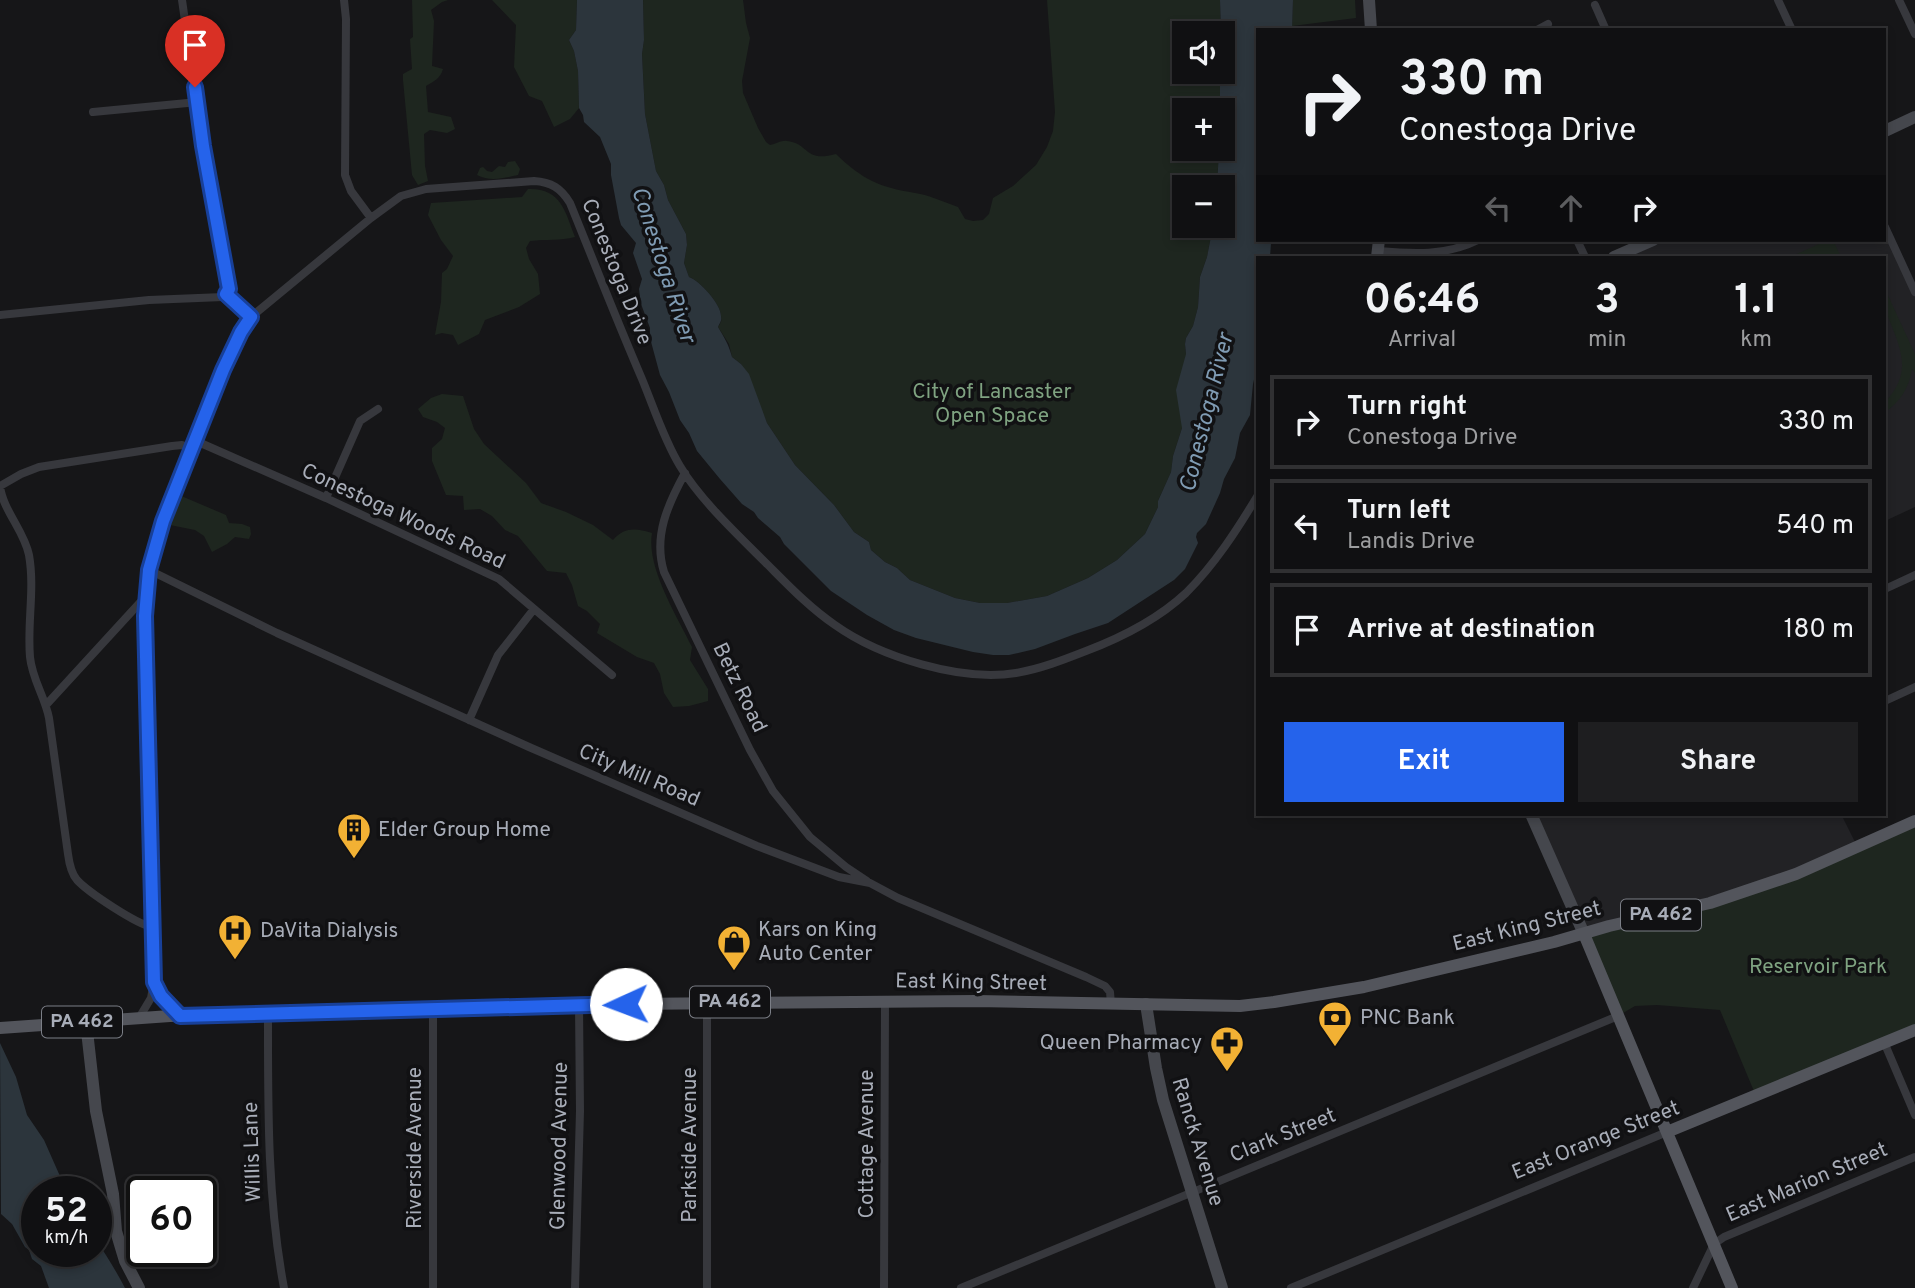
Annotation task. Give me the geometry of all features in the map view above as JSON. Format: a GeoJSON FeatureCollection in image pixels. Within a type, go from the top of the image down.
{"type":"FeatureCollection","features":[{"type":"Feature","properties":{"kind":"main road","name":"East King Street"},"geometry":{"type":"LineString","coordinates":[[0,1028],[180,1016],[579,1005],[976,1001],[1227,1006],[1364,987],[1710,903],[1827,862],[1915,821]]}},
{"type":"Feature","properties":{"kind":"main road"},"geometry":{"type":"LineString","coordinates":[[1584,934],[1732,1288]]}},
{"type":"Feature","properties":{"kind":"main road","name":"East Orange Street"},"geometry":{"type":"LineString","coordinates":[[1667,1132],[1915,1030]]}},
{"type":"Feature","properties":{"kind":"street"},"geometry":{"type":"LineString","coordinates":[[0,315],[149,300],[223,297],[229,289],[203,146],[182,0]]}},
{"type":"Feature","properties":{"kind":"street"},"geometry":{"type":"LineString","coordinates":[[344,0],[345,175],[351,191],[371,218]]}},
{"type":"Feature","properties":{"kind":"street"},"geometry":{"type":"LineString","coordinates":[[1368,0],[1371,28]]}},
{"type":"Feature","properties":{"kind":"street"},"geometry":{"type":"LineString","coordinates":[[1778,0],[1791,28]]}},
{"type":"Feature","properties":{"kind":"street"},"geometry":{"type":"LineString","coordinates":[[1899,0],[1915,34]]}},
{"type":"Feature","properties":{"kind":"street"},"geometry":{"type":"LineString","coordinates":[[1594,5],[1605,28]]}},
{"type":"Feature","properties":{"kind":"street"},"geometry":{"type":"LineString","coordinates":[[1541,28],[1548,24]]}},
{"type":"Feature","properties":{"kind":"street"},"geometry":{"type":"LineString","coordinates":[[93,112],[198,102]]}},
{"type":"Feature","properties":{"kind":"street"},"geometry":{"type":"LineString","coordinates":[[1886,131],[1915,117]]}},
{"type":"Feature","properties":{"kind":"street","name":"Conestoga Drive"},"geometry":{"type":"LineString","coordinates":[[139,1018],[151,998],[154,982],[146,596],[149,570],[163,521],[223,370],[251,317],[401,196],[426,189],[534,181],[551,183],[560,189],[570,203],[650,399],[674,455],[685,473],[712,507],[754,551],[835,625],[859,640],[912,661],[979,674],[1014,673],[1051,664],[1127,634],[1185,594],[1222,551],[1256,498]]}},
{"type":"Feature","properties":{"kind":"street"},"geometry":{"type":"LineString","coordinates":[[1886,229],[1915,292]]}},
{"type":"Feature","properties":{"kind":"street"},"geometry":{"type":"LineString","coordinates":[[1378,249],[1417,254],[1436,253],[1473,242]]}},
{"type":"Feature","properties":{"kind":"street"},"geometry":{"type":"LineString","coordinates":[[1616,256],[1648,242]]}},
{"type":"Feature","properties":{"kind":"street"},"geometry":{"type":"LineString","coordinates":[[226,294],[251,317]]}},
{"type":"Feature","properties":{"kind":"street"},"geometry":{"type":"LineString","coordinates":[[326,498],[360,421],[378,409]]}},
{"type":"Feature","properties":{"kind":"street","name":"Conestoga Woods Road"},"geometry":{"type":"LineString","coordinates":[[152,927],[91,891],[73,874],[47,705],[40,693],[30,657],[31,583],[28,552],[21,532],[3,499],[0,486],[21,474],[40,467],[172,446],[194,445],[326,498],[499,579],[612,675]]}},
{"type":"Feature","properties":{"kind":"street","name":"Betz Road"},"geometry":{"type":"LineString","coordinates":[[685,473],[671,499],[660,535],[660,560],[664,572],[750,750],[773,791],[793,818],[818,844],[870,883]]}},
{"type":"Feature","properties":{"kind":"street","name":"City Mill Road"},"geometry":{"type":"LineString","coordinates":[[149,570],[265,627],[469,720],[757,846],[839,877],[870,883],[898,898],[1086,977],[1110,992],[1111,1004]]}},
{"type":"Feature","properties":{"kind":"street"},"geometry":{"type":"LineString","coordinates":[[1886,589],[1915,575]]}},
{"type":"Feature","properties":{"kind":"street"},"geometry":{"type":"LineString","coordinates":[[47,705],[146,596]]}},
{"type":"Feature","properties":{"kind":"street"},"geometry":{"type":"LineString","coordinates":[[469,720],[498,655],[534,609]]}},
{"type":"Feature","properties":{"kind":"street"},"geometry":{"type":"LineString","coordinates":[[1886,701],[1915,687]]}},
{"type":"Feature","properties":{"kind":"street"},"geometry":{"type":"LineString","coordinates":[[1532,816],[1584,934]]}},
{"type":"Feature","properties":{"kind":"street"},"geometry":{"type":"LineString","coordinates":[[154,982],[161,996],[180,1016]]}},
{"type":"Feature","properties":{"kind":"street","name":"Cottage Avenue"},"geometry":{"type":"LineString","coordinates":[[884,1288],[885,1001]]}},
{"type":"Feature","properties":{"kind":"street","name":"Parkside Avenue"},"geometry":{"type":"LineString","coordinates":[[707,1003],[707,1288]]}},
{"type":"Feature","properties":{"kind":"street","name":"Ranck Avenue"},"geometry":{"type":"LineString","coordinates":[[1146,1004],[1159,1083],[1222,1288]]}},
{"type":"Feature","properties":{"kind":"street","name":"Glenwood Avenue"},"geometry":{"type":"LineString","coordinates":[[575,1288],[580,1111],[579,1005]]}},
{"type":"Feature","properties":{"kind":"street","name":"Riverside Avenue"},"geometry":{"type":"LineString","coordinates":[[433,1009],[433,1288]]}},
{"type":"Feature","properties":{"kind":"street","name":"Willis Lane"},"geometry":{"type":"LineString","coordinates":[[268,1013],[268,1103],[274,1217],[284,1288]]}},
{"type":"Feature","properties":{"kind":"street","name":"Clark Street"},"geometry":{"type":"LineString","coordinates":[[961,1288],[1618,1016]]}},
{"type":"Feature","properties":{"kind":"street"},"geometry":{"type":"LineString","coordinates":[[86,1022],[96,1111],[113,1194],[116,1231],[125,1261],[139,1288]]}},
{"type":"Feature","properties":{"kind":"street"},"geometry":{"type":"LineString","coordinates":[[1884,1042],[1915,1115]]}},
{"type":"Feature","properties":{"kind":"street","name":"East Orange Street"},"geometry":{"type":"LineString","coordinates":[[1291,1288],[1667,1132]]}},
{"type":"Feature","properties":{"kind":"street","name":"East Marion Street"},"geometry":{"type":"LineString","coordinates":[[1714,1244],[1728,1235],[1915,1157]]}},
{"type":"Feature","properties":{"kind":"street"},"geometry":{"type":"LineString","coordinates":[[1693,1288],[1714,1244]]}},
{"type":"Feature","properties":{"kind":"shaded area"},"geometry":{"type":"Polygon","coordinates":[[[1886,229],[1915,292],[1915,507],[1886,521],[1886,256],[1616,256],[1648,242],[1886,242],[1886,229]]]}},
{"type":"Feature","properties":{"kind":"shaded area"},"geometry":{"type":"Polygon","coordinates":[[[1532,816],[1842,816],[1858,848],[1827,862],[1584,934],[1532,816]]]}},
{"type":"Feature","properties":{"kind":"green space"},"geometry":{"type":"Polygon","coordinates":[[[412,0],[448,0],[431,10],[434,21],[432,66],[443,69],[434,81],[426,86],[428,112],[451,117],[455,129],[447,133],[430,130],[424,134],[428,181],[418,185],[412,175],[403,80],[403,74],[412,69],[412,0]]]}},
{"type":"Feature","properties":{"kind":"green space"},"geometry":{"type":"Polygon","coordinates":[[[492,0],[577,0],[576,30],[569,40],[578,71],[579,108],[570,119],[554,127],[542,101],[529,96],[514,67],[516,25],[492,0]]]}},
{"type":"Feature","properties":{"kind":"green space","name":"City of Lancaster Open Space"},"geometry":{"type":"Polygon","coordinates":[[[643,0],[743,0],[750,38],[742,81],[743,93],[766,142],[770,145],[785,141],[794,143],[818,156],[836,154],[872,181],[926,195],[958,207],[965,219],[973,221],[983,220],[989,214],[993,198],[1013,186],[1036,165],[1053,131],[1055,112],[1047,0],[1220,0],[1221,21],[1172,21],[1172,84],[1220,84],[1220,98],[1172,98],[1172,161],[1218,161],[1218,175],[1172,175],[1172,238],[1211,238],[1200,277],[1198,307],[1185,344],[1182,428],[1171,472],[1145,534],[1117,560],[1088,578],[1047,596],[1007,603],[980,603],[955,598],[910,580],[871,550],[869,542],[854,532],[834,505],[795,465],[767,423],[741,364],[732,357],[729,344],[718,327],[721,319],[718,305],[704,288],[689,277],[684,263],[686,234],[656,171],[645,114],[642,54],[643,0]]]}},
{"type":"Feature","properties":{"kind":"green space"},"geometry":{"type":"Polygon","coordinates":[[[1293,0],[1355,0],[1356,18],[1292,26],[1293,0]]]}},
{"type":"Feature","properties":{"kind":"green space"},"geometry":{"type":"Polygon","coordinates":[[[515,161],[520,169],[518,175],[492,179],[477,175],[480,168],[492,172],[499,166],[505,167],[508,162],[515,161]]]}},
{"type":"Feature","properties":{"kind":"green space"},"geometry":{"type":"Polygon","coordinates":[[[528,189],[548,192],[555,197],[564,210],[575,237],[530,241],[526,248],[538,274],[540,294],[519,307],[485,320],[479,334],[458,345],[453,335],[435,335],[441,302],[442,273],[453,256],[428,215],[431,203],[522,197],[528,189]]]}},
{"type":"Feature","properties":{"kind":"green space"},"geometry":{"type":"Polygon","coordinates":[[[1824,242],[1834,242],[1841,256],[1792,256],[1824,242]]]}},
{"type":"Feature","properties":{"kind":"green space"},"geometry":{"type":"Polygon","coordinates":[[[1886,291],[1915,354],[1915,373],[1912,369],[1903,394],[1886,411],[1886,401],[1900,379],[1902,358],[1886,312],[1886,291]]]}},
{"type":"Feature","properties":{"kind":"green space"},"geometry":{"type":"Polygon","coordinates":[[[442,394],[463,396],[474,429],[484,444],[526,483],[541,503],[593,525],[613,540],[631,530],[652,533],[651,546],[658,576],[692,647],[690,660],[708,689],[708,701],[673,707],[664,693],[660,674],[654,663],[637,657],[597,633],[600,624],[578,606],[566,573],[547,571],[518,536],[505,530],[492,516],[480,509],[464,510],[463,496],[446,495],[432,461],[432,448],[442,439],[445,428],[423,417],[418,409],[431,398],[442,394]]]}},
{"type":"Feature","properties":{"kind":"green space"},"geometry":{"type":"Polygon","coordinates":[[[179,495],[226,515],[229,523],[250,527],[249,539],[235,537],[212,552],[204,536],[195,530],[170,525],[168,520],[179,495]]]}},
{"type":"Feature","properties":{"kind":"green space","name":"Reservoir Park"},"geometry":{"type":"Polygon","coordinates":[[[1915,821],[1915,1030],[1756,1096],[1720,1010],[1635,1006],[1618,1016],[1584,934],[1710,903],[1915,821]]]}},
{"type":"Feature","properties":{"kind":"water","name":"Conestoga River"},"geometry":{"type":"Polygon","coordinates":[[[577,0],[643,0],[645,114],[656,171],[686,234],[684,263],[689,277],[704,288],[718,305],[721,321],[718,327],[732,357],[749,374],[767,423],[795,465],[834,505],[854,532],[869,542],[871,550],[885,562],[897,568],[910,580],[955,598],[980,603],[1007,603],[1047,596],[1088,578],[1117,560],[1145,534],[1158,507],[1171,472],[1182,428],[1176,390],[1186,354],[1186,338],[1193,326],[1198,307],[1200,277],[1211,238],[1235,238],[1235,175],[1218,175],[1218,161],[1235,161],[1235,98],[1220,98],[1220,84],[1235,84],[1235,21],[1221,21],[1220,0],[1293,0],[1292,28],[1256,28],[1256,242],[1272,242],[1270,256],[1256,256],[1256,371],[1250,415],[1240,433],[1235,458],[1220,493],[1206,524],[1197,533],[1198,543],[1185,569],[1174,580],[1108,623],[1035,649],[1009,655],[973,652],[916,638],[894,630],[831,591],[780,537],[742,504],[697,451],[680,420],[660,375],[650,338],[650,328],[641,304],[639,289],[642,279],[633,253],[636,243],[621,225],[611,164],[600,137],[584,122],[579,108],[578,71],[569,40],[576,30],[577,0]]]}},
{"type":"Feature","properties":{"kind":"water"},"geometry":{"type":"Polygon","coordinates":[[[0,1043],[16,1077],[27,1115],[44,1140],[60,1176],[21,1176],[21,1240],[12,1224],[1,1214],[0,1043]]]}},
{"type":"Feature","properties":{"kind":"water"},"geometry":{"type":"Polygon","coordinates":[[[112,1266],[125,1288],[49,1288],[41,1267],[112,1266]]]}},
{"type":"Feature","properties":{"kind":"place","name":"Elder Group Home"},"geometry":{"type":"Point","coordinates":[354,860]}},
{"type":"Feature","properties":{"kind":"place","name":"DaVita Dialysis"},"geometry":{"type":"Point","coordinates":[235,961]}},
{"type":"Feature","properties":{"kind":"place","name":"Kars on King Auto Center"},"geometry":{"type":"Point","coordinates":[734,972]}},
{"type":"Feature","properties":{"kind":"place","name":"PNC Bank"},"geometry":{"type":"Point","coordinates":[1335,1048]}},
{"type":"Feature","properties":{"kind":"place","name":"Queen Pharmacy"},"geometry":{"type":"Point","coordinates":[1227,1073]}},
{"type":"Feature","properties":{"kind":"route"},"geometry":{"type":"LineString","coordinates":[[195,87],[229,289],[226,294],[251,317],[223,370],[163,521],[149,570],[145,616],[154,982],[161,996],[180,1016],[626,1004]]}}]}
